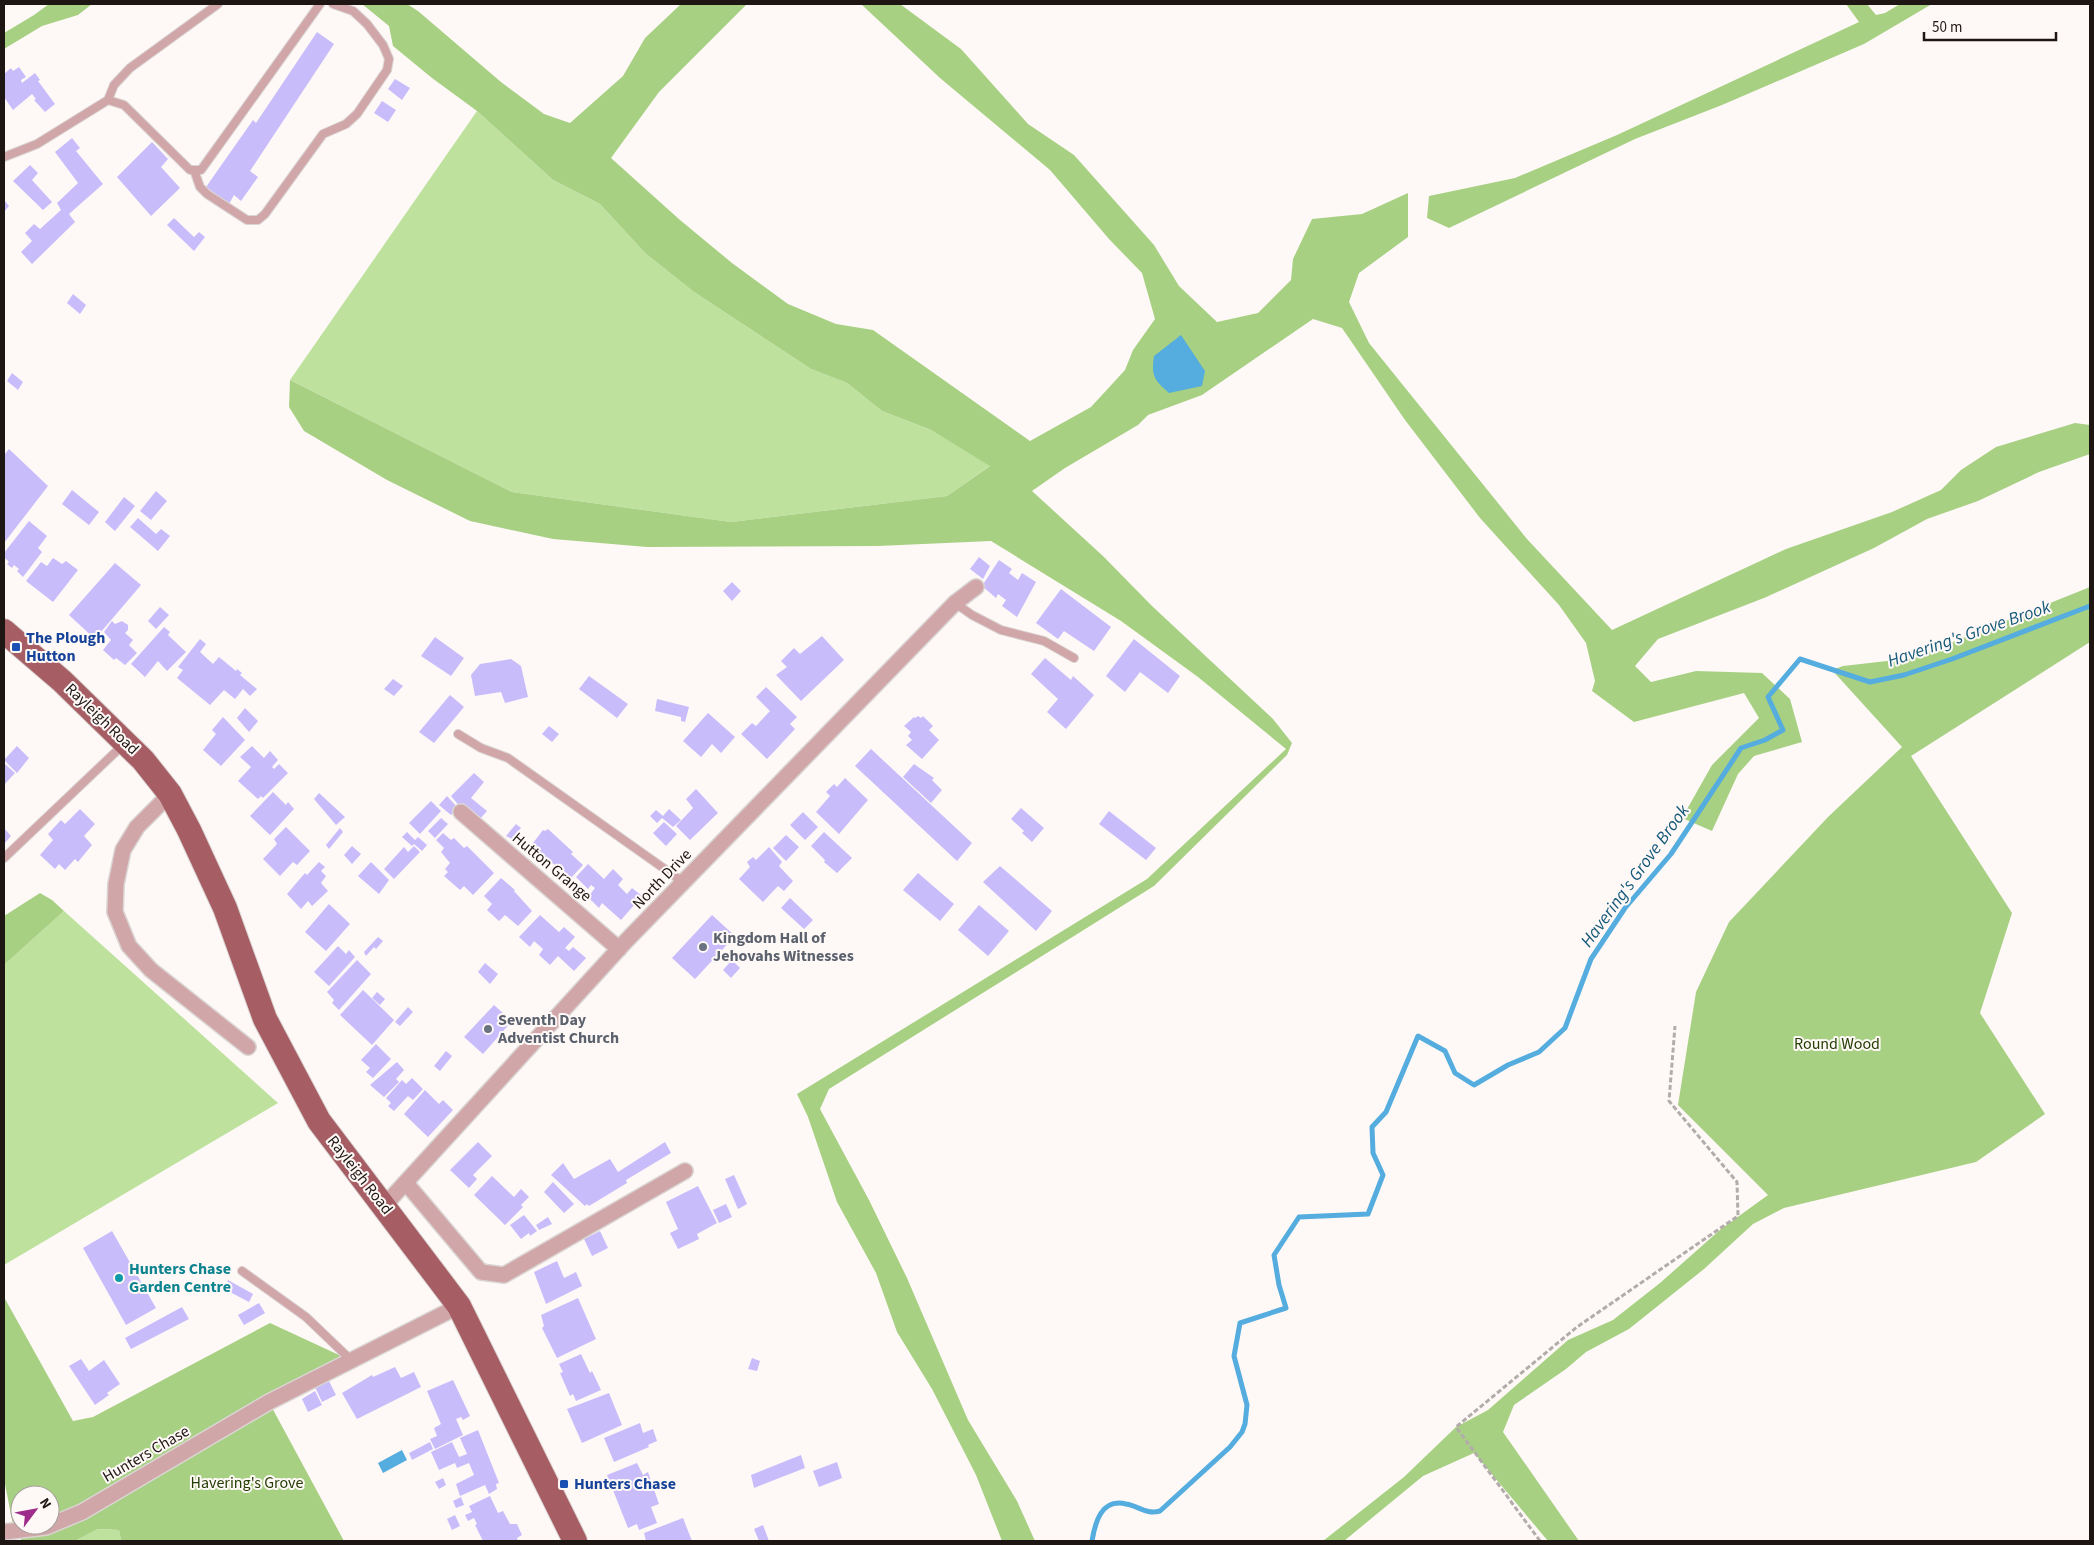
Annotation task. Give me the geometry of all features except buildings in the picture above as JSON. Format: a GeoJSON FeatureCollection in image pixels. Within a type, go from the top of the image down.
{"type":"FeatureCollection","features":[{"type":"Feature","properties":{"kind":"main road","name":"Rayleigh Road"},"geometry":{"type":"LineString","coordinates":[[4,631],[62,681],[126,743],[143,760],[170,794],[225,908],[265,1019],[319,1121],[459,1306],[575,1541]]}},
{"type":"Feature","properties":{"kind":"street","name":"North Drive"},"geometry":{"type":"LineString","coordinates":[[384,1206],[619,948],[955,603],[976,587]]}},
{"type":"Feature","properties":{"kind":"street"},"geometry":{"type":"LineString","coordinates":[[170,794],[136,827],[123,850],[116,884],[115,912],[130,946],[151,970],[248,1047]]}},
{"type":"Feature","properties":{"kind":"street","name":"Hutton Grange"},"geometry":{"type":"LineString","coordinates":[[461,812],[619,948]]}},
{"type":"Feature","properties":{"kind":"street","name":"Rayleigh Road"},"geometry":{"type":"LineString","coordinates":[[406,1183],[481,1272],[504,1275],[685,1170]]}},
{"type":"Feature","properties":{"kind":"street","name":"Hunters Chase"},"geometry":{"type":"LineString","coordinates":[[4,1532],[46,1527],[82,1512],[270,1402],[459,1306]]}},
{"type":"Feature","properties":{"kind":"lane"},"geometry":{"type":"LineString","coordinates":[[4,157],[37,144],[108,100],[114,85],[130,68],[218,4]]}},
{"type":"Feature","properties":{"kind":"lane"},"geometry":{"type":"LineString","coordinates":[[108,100],[124,105],[190,170],[201,170],[320,4]]}},
{"type":"Feature","properties":{"kind":"lane"},"geometry":{"type":"LineString","coordinates":[[194,170],[200,187],[207,194],[247,220],[258,220],[266,214],[323,134],[346,124],[357,114],[387,70],[389,60],[383,45],[367,24],[352,11],[333,4]]}},
{"type":"Feature","properties":{"kind":"lane"},"geometry":{"type":"LineString","coordinates":[[955,603],[972,615],[1001,630],[1044,641],[1074,658]]}},
{"type":"Feature","properties":{"kind":"lane"},"geometry":{"type":"LineString","coordinates":[[458,734],[480,748],[508,758],[683,882]]}},
{"type":"Feature","properties":{"kind":"lane"},"geometry":{"type":"LineString","coordinates":[[4,858],[126,743]]}},
{"type":"Feature","properties":{"kind":"lane"},"geometry":{"type":"LineString","coordinates":[[242,1271],[306,1317],[352,1361]]}},
{"type":"Feature","properties":{"kind":"path"},"geometry":{"type":"LineString","coordinates":[[1540,1541],[1456,1427],[1578,1327],[1738,1216],[1737,1182],[1669,1101],[1674,1026]]}},
{"type":"Feature","properties":{"kind":"green space"},"geometry":{"type":"Polygon","coordinates":[[[49,4],[92,4],[78,15],[42,26],[4,49],[4,33],[49,4]]]}},
{"type":"Feature","properties":{"kind":"green space"},"geometry":{"type":"Polygon","coordinates":[[[362,4],[407,4],[418,11],[501,82],[544,114],[570,123],[623,76],[645,38],[681,4],[747,4],[659,92],[611,158],[680,220],[732,263],[788,304],[836,324],[873,330],[1030,441],[1091,407],[1125,370],[1133,350],[1155,319],[1142,273],[1109,239],[1050,170],[940,78],[861,4],[900,4],[961,49],[1028,124],[1074,155],[1154,245],[1179,286],[1217,322],[1258,313],[1291,280],[1293,259],[1312,219],[1362,214],[1408,193],[1408,237],[1359,273],[1349,302],[1369,343],[1527,539],[1612,630],[1786,549],[1892,512],[1941,490],[1961,470],[1996,447],[2075,423],[2090,425],[2090,454],[2039,472],[1978,501],[1927,519],[1874,548],[1764,598],[1658,639],[1635,666],[1651,682],[1696,671],[1762,673],[1790,699],[1802,742],[1754,756],[1738,774],[1712,831],[1682,818],[1712,765],[1759,718],[1744,693],[1634,722],[1592,691],[1595,681],[1586,643],[1559,605],[1480,518],[1405,420],[1342,328],[1313,319],[1202,395],[1148,415],[1138,425],[1065,468],[1032,491],[1103,556],[1152,606],[1273,719],[1292,743],[1287,755],[1154,886],[829,1089],[820,1109],[869,1200],[907,1278],[968,1420],[1017,1501],[1035,1541],[1002,1541],[976,1475],[932,1389],[897,1332],[876,1273],[837,1202],[808,1117],[797,1094],[1147,879],[1286,749],[1198,677],[1121,621],[991,541],[878,546],[647,547],[553,539],[470,521],[387,480],[304,431],[289,407],[290,380],[512,492],[731,522],[947,496],[990,466],[931,430],[882,411],[847,383],[811,369],[694,292],[645,253],[600,204],[553,180],[477,111],[393,46],[389,26],[362,4]]]}},
{"type":"Feature","properties":{"kind":"green space"},"geometry":{"type":"Polygon","coordinates":[[[1846,4],[1867,4],[1876,15],[1885,13],[1900,4],[1932,4],[1864,44],[1722,105],[1635,139],[1449,228],[1427,218],[1429,196],[1515,178],[1617,135],[1859,22],[1846,4]]]}},
{"type":"Feature","properties":{"kind":"green space"},"geometry":{"type":"Polygon","coordinates":[[[477,111],[553,180],[600,204],[645,253],[694,292],[811,369],[847,383],[882,411],[931,430],[991,465],[947,496],[731,522],[512,492],[290,380],[477,111]]]}},
{"type":"Feature","properties":{"kind":"green space","name":"Round Wood"},"geometry":{"type":"Polygon","coordinates":[[[2090,587],[2090,642],[1911,756],[2012,913],[1980,1013],[2045,1114],[1976,1162],[1784,1208],[1753,1224],[1704,1269],[1629,1329],[1586,1352],[1566,1369],[1514,1405],[1503,1432],[1579,1541],[1548,1541],[1474,1453],[1423,1476],[1344,1541],[1323,1541],[1404,1477],[1456,1427],[1488,1410],[1568,1340],[1613,1320],[1660,1283],[1721,1229],[1768,1195],[1678,1105],[1696,992],[1729,922],[1828,817],[1902,747],[1832,670],[1843,666],[1913,658],[2090,587]]]}},
{"type":"Feature","properties":{"kind":"green space"},"geometry":{"type":"Polygon","coordinates":[[[40,893],[52,900],[64,911],[4,965],[4,916],[40,893]]]}},
{"type":"Feature","properties":{"kind":"green space"},"geometry":{"type":"Polygon","coordinates":[[[64,911],[278,1103],[4,1265],[4,965],[64,911]]]}},
{"type":"Feature","properties":{"kind":"green space","name":"Havering's Grove"},"geometry":{"type":"Polygon","coordinates":[[[4,1297],[73,1421],[93,1417],[270,1323],[352,1361],[270,1404],[344,1541],[121,1541],[119,1530],[98,1529],[75,1541],[22,1541],[18,1535],[60,1535],[60,1485],[10,1485],[10,1510],[4,1479],[4,1297]]]}},
{"type":"Feature","properties":{"kind":"green space"},"geometry":{"type":"Polygon","coordinates":[[[98,1529],[119,1530],[121,1541],[75,1541],[98,1529]]]}},
{"type":"Feature","properties":{"kind":"water"},"geometry":{"type":"Polygon","coordinates":[[[1181,335],[1205,371],[1202,386],[1169,393],[1160,385],[1153,373],[1154,356],[1181,335]]]}},
{"type":"Feature","properties":{"kind":"water"},"geometry":{"type":"Polygon","coordinates":[[[402,1450],[407,1460],[383,1473],[378,1463],[402,1450]]]}},
{"type":"Feature","properties":{"kind":"waterway","name":"Havering's Grove Brook"},"geometry":{"type":"LineString","coordinates":[[1092,1541],[1097,1520],[1105,1508],[1117,1503],[1131,1505],[1151,1512],[1160,1511],[1230,1447],[1242,1432],[1247,1405],[1234,1356],[1240,1323],[1286,1308],[1279,1285],[1274,1255],[1299,1217],[1368,1214],[1383,1175],[1373,1153],[1372,1127],[1386,1112],[1418,1036],[1445,1051],[1455,1073],[1474,1085],[1508,1065],[1539,1052],[1565,1028],[1591,959],[1625,908],[1671,854],[1741,748],[1765,740],[1783,730],[1768,697],[1800,659],[1870,682],[1904,675],[1952,659],[2090,606]]}},
{"type":"Feature","properties":{"kind":"place","name":"The Plough Hutton"},"geometry":{"type":"Point","coordinates":[16,647]}},
{"type":"Feature","properties":{"kind":"place","name":"Kingdom Hall of Jehovahs Witnesses"},"geometry":{"type":"Point","coordinates":[703,947]}},
{"type":"Feature","properties":{"kind":"place","name":"Seventh Day Adventist Church"},"geometry":{"type":"Point","coordinates":[488,1029]}},
{"type":"Feature","properties":{"kind":"place","name":"Hunters Chase Garden Centre"},"geometry":{"type":"Point","coordinates":[119,1278]}},
{"type":"Feature","properties":{"kind":"place","name":"Hunters Chase"},"geometry":{"type":"Point","coordinates":[564,1484]}}]}
